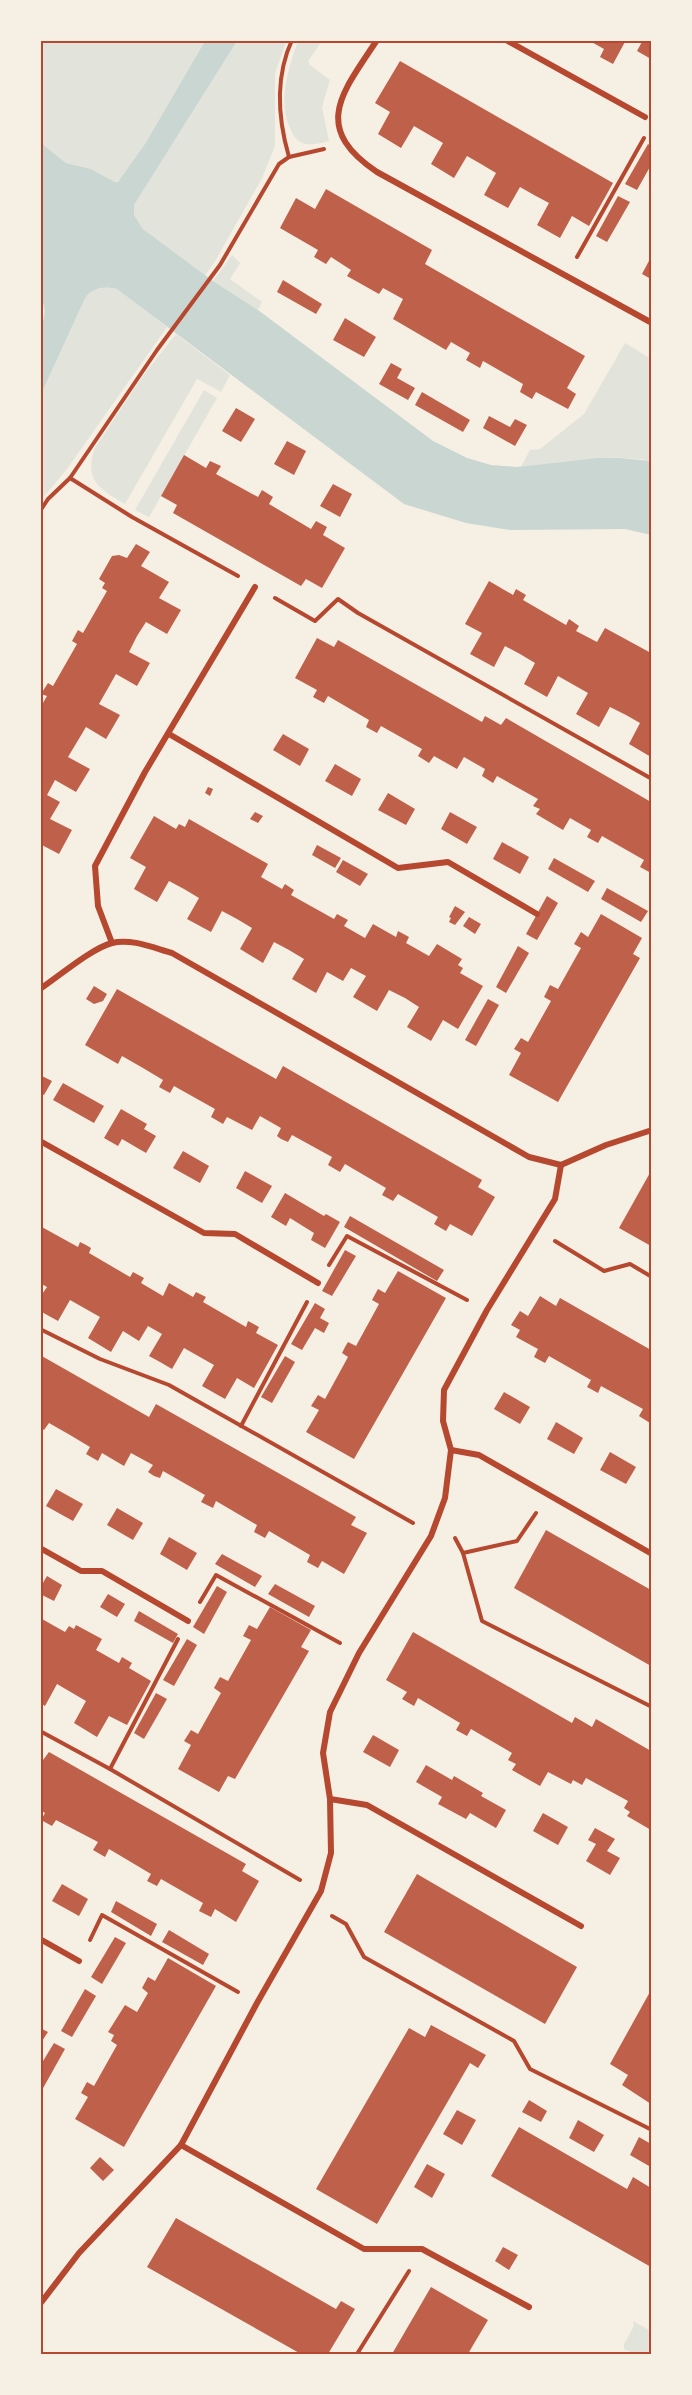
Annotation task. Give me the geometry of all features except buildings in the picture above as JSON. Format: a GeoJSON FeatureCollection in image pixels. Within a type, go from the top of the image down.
{"type":"FeatureCollection","features":[{"type":"Feature","properties":{"kind":"street"},"geometry":{"type":"LineString","coordinates":[[377,40],[346,88],[339,104],[338,116],[345,145],[354,155],[376,172],[651,323]]}},
{"type":"Feature","properties":{"kind":"street"},"geometry":{"type":"LineString","coordinates":[[506,40],[645,117]]}},
{"type":"Feature","properties":{"kind":"street"},"geometry":{"type":"LineString","coordinates":[[112,943],[98,906],[95,866],[145,772],[255,587]]}},
{"type":"Feature","properties":{"kind":"street"},"geometry":{"type":"LineString","coordinates":[[169,734],[398,868],[448,862],[537,914]]}},
{"type":"Feature","properties":{"kind":"street"},"geometry":{"type":"LineString","coordinates":[[40,989],[80,960],[112,943],[140,943],[172,953],[529,1157],[561,1165],[606,1145],[651,1130]]}},
{"type":"Feature","properties":{"kind":"street"},"geometry":{"type":"LineString","coordinates":[[651,1077],[651,1121]]}},
{"type":"Feature","properties":{"kind":"street"},"geometry":{"type":"LineString","coordinates":[[40,1141],[204,1233],[235,1234],[318,1283]]}},
{"type":"Feature","properties":{"kind":"street"},"geometry":{"type":"LineString","coordinates":[[40,2304],[79,2253],[181,2145],[257,2003],[321,1891],[331,1852],[330,1799],[323,1753],[330,1712],[359,1653],[431,1536],[445,1498],[451,1450],[443,1421],[444,1390],[487,1310],[555,1199],[561,1165]]}},
{"type":"Feature","properties":{"kind":"street"},"geometry":{"type":"LineString","coordinates":[[451,1450],[479,1455],[651,1554]]}},
{"type":"Feature","properties":{"kind":"street"},"geometry":{"type":"LineString","coordinates":[[40,1548],[81,1571],[102,1571],[188,1621]]}},
{"type":"Feature","properties":{"kind":"street"},"geometry":{"type":"LineString","coordinates":[[330,1799],[367,1805],[580,1926]]}},
{"type":"Feature","properties":{"kind":"street"},"geometry":{"type":"LineString","coordinates":[[40,1939],[79,1961]]}},
{"type":"Feature","properties":{"kind":"street"},"geometry":{"type":"LineString","coordinates":[[181,2145],[364,2249],[422,2249],[529,2307]]}},
{"type":"Feature","properties":{"kind":"path"},"geometry":{"type":"LineString","coordinates":[[289,157],[282,133],[279,103],[282,73],[292,40]]}},
{"type":"Feature","properties":{"kind":"path"},"geometry":{"type":"LineString","coordinates":[[566,276],[646,135]]}},
{"type":"Feature","properties":{"kind":"path"},"geometry":{"type":"LineString","coordinates":[[40,511],[48,499],[70,478],[157,350],[220,265],[279,164],[289,157],[345,145]]}},
{"type":"Feature","properties":{"kind":"path"},"geometry":{"type":"LineString","coordinates":[[70,478],[132,518],[221,566],[315,621],[338,599],[358,613],[651,779]]}},
{"type":"Feature","properties":{"kind":"path"},"geometry":{"type":"LineString","coordinates":[[536,1230],[604,1271],[630,1264],[651,1277]]}},
{"type":"Feature","properties":{"kind":"path"},"geometry":{"type":"LineString","coordinates":[[241,1426],[318,1283],[347,1236],[487,1310]]}},
{"type":"Feature","properties":{"kind":"path"},"geometry":{"type":"LineString","coordinates":[[40,1329],[100,1359],[169,1385],[408,1520],[431,1536]]}},
{"type":"Feature","properties":{"kind":"path"},"geometry":{"type":"LineString","coordinates":[[548,1495],[517,1541],[463,1553],[482,1621],[651,1707]]}},
{"type":"Feature","properties":{"kind":"path"},"geometry":{"type":"LineString","coordinates":[[110,1769],[188,1621],[216,1575],[359,1653]]}},
{"type":"Feature","properties":{"kind":"path"},"geometry":{"type":"LineString","coordinates":[[40,1731],[321,1891]]}},
{"type":"Feature","properties":{"kind":"path"},"geometry":{"type":"LineString","coordinates":[[312,1906],[346,1924],[364,1957],[514,2041],[530,2069],[651,2130]]}},
{"type":"Feature","properties":{"kind":"path"},"geometry":{"type":"LineString","coordinates":[[79,1961],[102,1915],[257,2003]]}},
{"type":"Feature","properties":{"kind":"path"},"geometry":{"type":"LineString","coordinates":[[357,2355],[422,2249]]}},
{"type":"Feature","properties":{"kind":"shaded area"},"geometry":{"type":"Polygon","coordinates":[[[40,41],[205,41],[145,144],[120,180],[115,182],[91,169],[66,163],[41,143],[40,41]]]}},
{"type":"Feature","properties":{"kind":"shaded area"},"geometry":{"type":"Polygon","coordinates":[[[205,41],[237,41],[134,205],[134,215],[143,229],[213,281],[258,310],[433,441],[467,458],[491,465],[517,467],[596,458],[651,461],[651,535],[625,529],[510,530],[466,523],[404,504],[117,289],[100,288],[85,298],[41,394],[40,328],[44,305],[40,297],[41,143],[66,163],[91,169],[118,182],[145,144],[205,41]]]}},
{"type":"Feature","properties":{"kind":"shaded area"},"geometry":{"type":"Polygon","coordinates":[[[237,41],[286,41],[275,74],[275,146],[262,178],[205,275],[143,229],[134,215],[134,205],[237,41]]]}},
{"type":"Feature","properties":{"kind":"shaded area"},"geometry":{"type":"Polygon","coordinates":[[[298,41],[322,41],[308,61],[330,80],[322,107],[329,141],[312,144],[300,142],[292,134],[286,118],[284,95],[298,41]]]}},
{"type":"Feature","properties":{"kind":"shaded area"},"geometry":{"type":"Polygon","coordinates":[[[232,255],[240,263],[230,279],[262,302],[258,310],[213,281],[232,255]]]}},
{"type":"Feature","properties":{"kind":"shaded area"},"geometry":{"type":"Polygon","coordinates":[[[107,287],[118,289],[167,327],[67,469],[41,500],[40,394],[84,298],[95,289],[107,287]]]}},
{"type":"Feature","properties":{"kind":"shaded area"},"geometry":{"type":"Polygon","coordinates":[[[176,334],[230,375],[221,392],[197,379],[125,504],[108,494],[96,482],[91,468],[95,448],[142,377],[176,334]]]}},
{"type":"Feature","properties":{"kind":"shaded area"},"geometry":{"type":"Polygon","coordinates":[[[625,343],[651,359],[651,461],[603,458],[521,467],[530,450],[540,449],[584,414],[625,343]]]}},
{"type":"Feature","properties":{"kind":"shaded area"},"geometry":{"type":"Polygon","coordinates":[[[204,390],[217,398],[149,517],[135,510],[204,390]]]}},
{"type":"Feature","properties":{"kind":"shaded area"},"geometry":{"type":"Polygon","coordinates":[[[633,2321],[651,2331],[651,2354],[635,2354],[624,2349],[624,2344],[634,2326],[633,2321]]]}}]}
